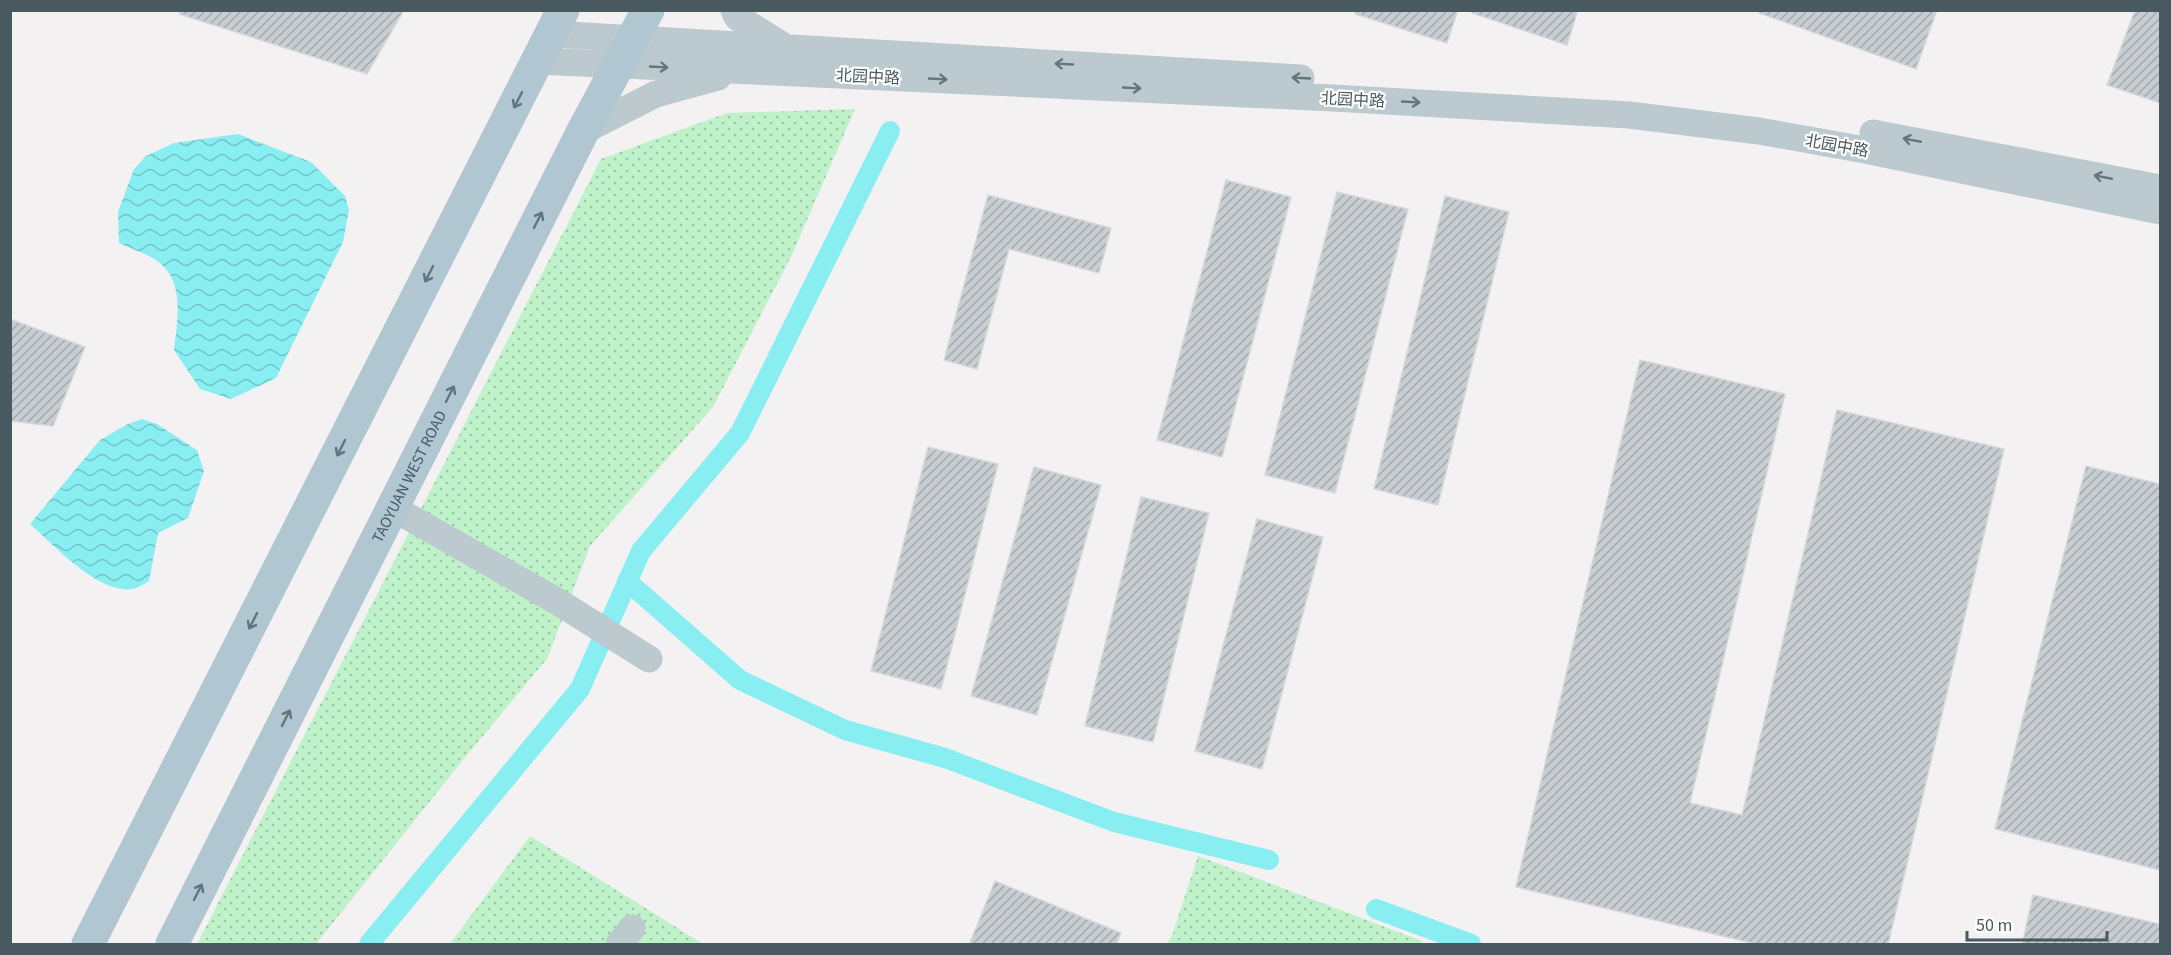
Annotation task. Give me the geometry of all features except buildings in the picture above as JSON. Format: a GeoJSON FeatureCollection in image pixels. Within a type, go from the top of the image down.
{"type":"FeatureCollection","features":[{"type":"Feature","properties":{"kind":"main road","name":"TAOYUAN WEST ROAD"},"geometry":{"type":"LineString","coordinates":[[172,945],[583,131],[648,10]]}},
{"type":"Feature","properties":{"kind":"main road"},"geometry":{"type":"LineString","coordinates":[[88,945],[551,35]]}},
{"type":"Feature","properties":{"kind":"street"},"geometry":{"type":"LineString","coordinates":[[734,10],[737,17],[786,48]]}},
{"type":"Feature","properties":{"kind":"street","name":"北园中路"},"geometry":{"type":"LineString","coordinates":[[551,35],[626,52],[744,70],[1333,98],[1629,115],[1759,131],[1865,150],[2160,211]]}},
{"type":"Feature","properties":{"kind":"street","name":"北园中路"},"geometry":{"type":"LineString","coordinates":[[626,52],[786,48],[1631,96],[1772,115],[2160,188]]}},
{"type":"Feature","properties":{"kind":"street"},"geometry":{"type":"LineString","coordinates":[[583,131],[656,94],[744,70]]}},
{"type":"Feature","properties":{"kind":"street"},"geometry":{"type":"LineString","coordinates":[[393,508],[560,603],[649,659]]}},
{"type":"Feature","properties":{"kind":"green space"},"geometry":{"type":"Polygon","coordinates":[[[855,109],[791,257],[713,407],[590,546],[547,659],[462,761],[316,944],[197,944],[601,159],[727,113],[855,109]]]}},
{"type":"Feature","properties":{"kind":"green space"},"geometry":{"type":"Polygon","coordinates":[[[530,836],[703,944],[450,944],[530,836]]]}},
{"type":"Feature","properties":{"kind":"green space"},"geometry":{"type":"Polygon","coordinates":[[[1198,856],[1422,941],[1421,944],[1167,944],[1173,933],[1198,856]]]}},
{"type":"Feature","properties":{"kind":"water"},"geometry":{"type":"Polygon","coordinates":[[[238,134],[311,162],[345,196],[349,210],[343,242],[276,378],[231,399],[200,389],[174,350],[178,304],[174,282],[157,261],[119,243],[118,212],[134,169],[146,156],[174,143],[238,134]]]}},
{"type":"Feature","properties":{"kind":"water"},"geometry":{"type":"Polygon","coordinates":[[[142,419],[157,424],[197,450],[204,471],[188,518],[158,533],[149,581],[132,589],[119,589],[105,584],[77,566],[30,524],[100,440],[142,419]]]}},
{"type":"Feature","properties":{"kind":"waterway"},"geometry":{"type":"LineString","coordinates":[[369,944],[580,689],[641,551],[740,433],[890,131]]}},
{"type":"Feature","properties":{"kind":"waterway"},"geometry":{"type":"LineString","coordinates":[[627,581],[740,680],[845,730],[945,758],[1114,822],[1269,860]]}},
{"type":"Feature","properties":{"kind":"waterway"},"geometry":{"type":"LineString","coordinates":[[1376,909],[1471,944]]}}]}
